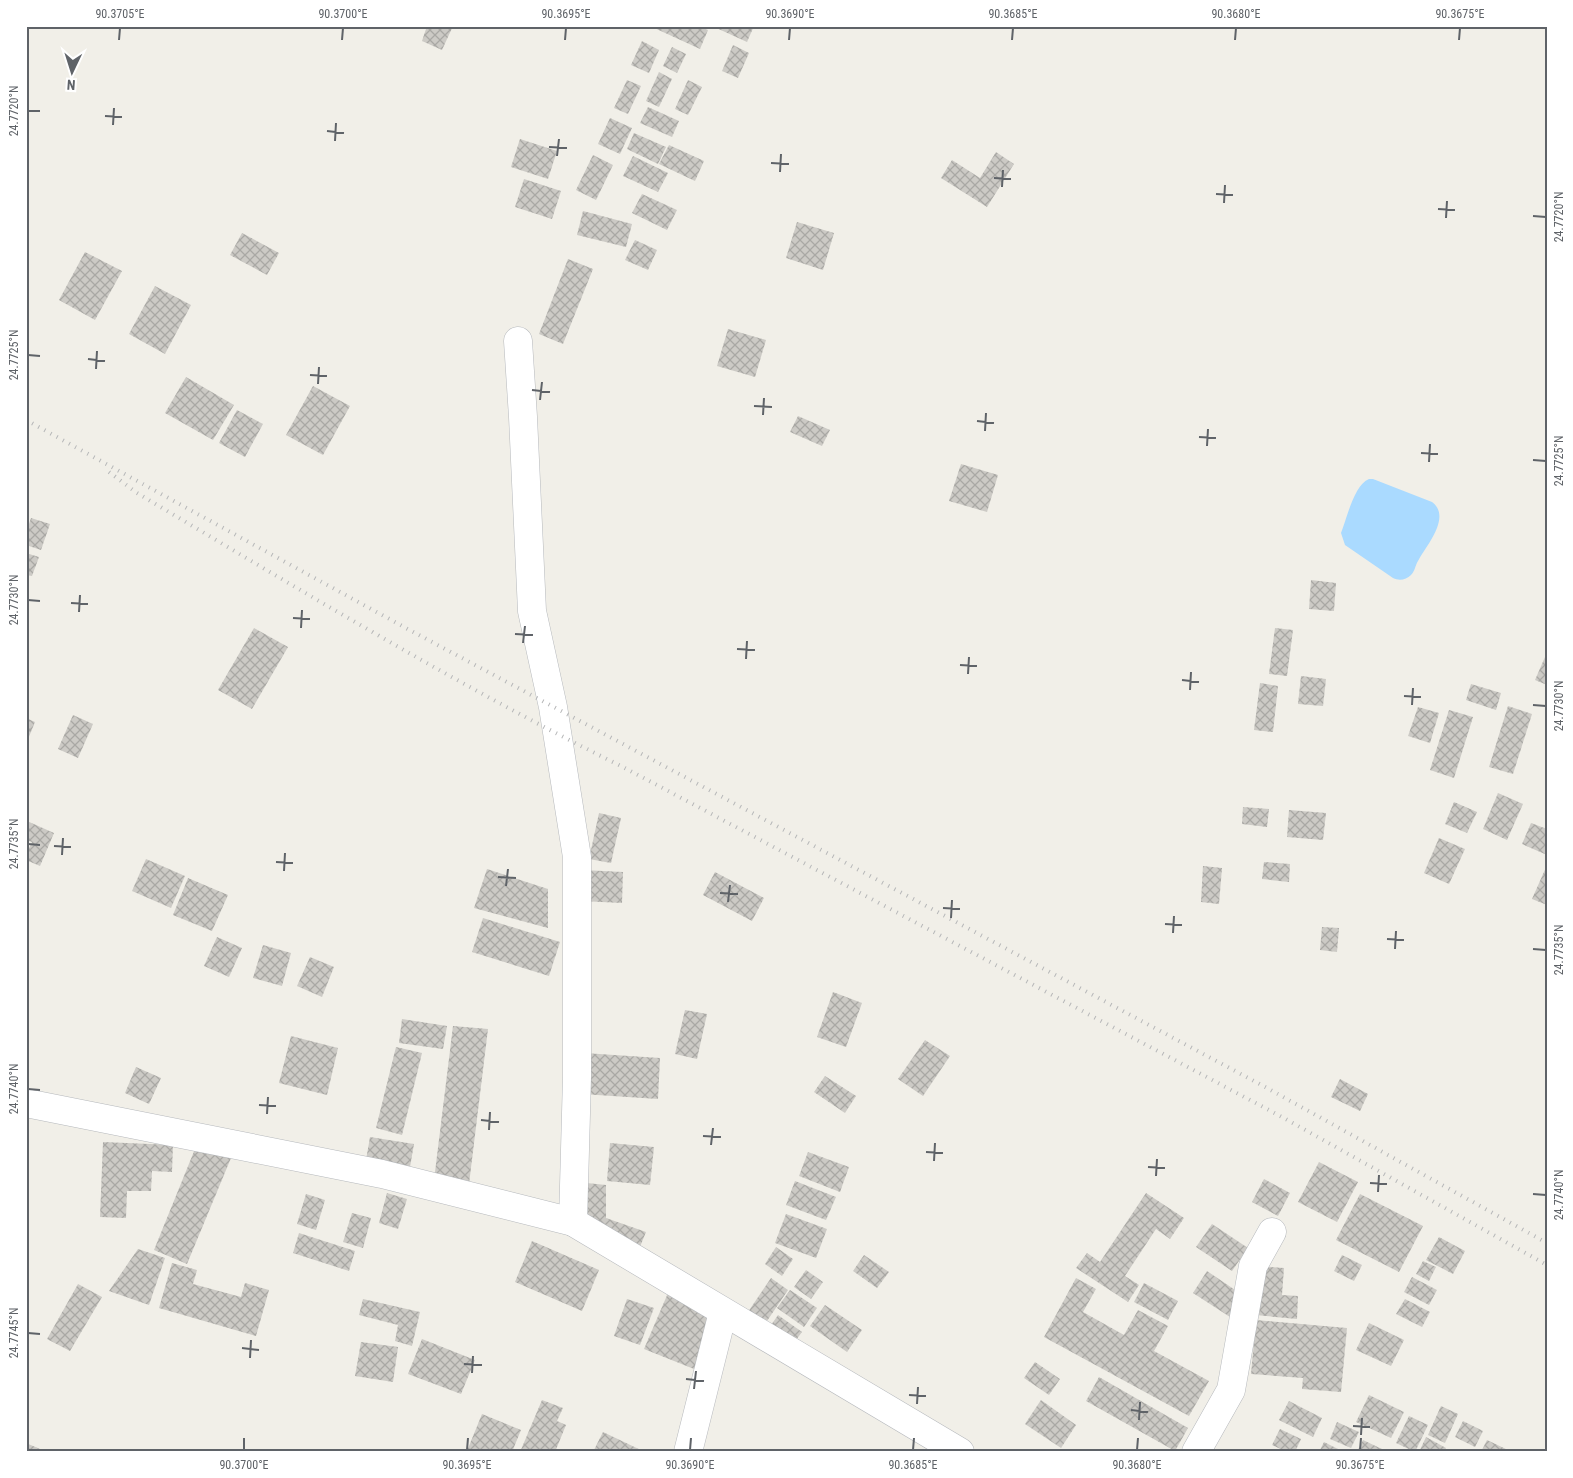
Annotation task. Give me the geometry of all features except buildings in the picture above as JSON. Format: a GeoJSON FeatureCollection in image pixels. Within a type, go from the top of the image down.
{"type":"FeatureCollection","features":[{"type":"Feature","properties":{"kind":"street"},"geometry":{"type":"LineString","coordinates":[[518,341],[532,611],[553,707],[577,857],[577,1077],[573,1222]]}},
{"type":"Feature","properties":{"kind":"street"},"geometry":{"type":"LineString","coordinates":[[26,1103],[382,1174],[573,1222],[960,1452]]}},
{"type":"Feature","properties":{"kind":"street"},"geometry":{"type":"LineString","coordinates":[[1196,1452],[1231,1390],[1253,1266],[1272,1232]]}},
{"type":"Feature","properties":{"kind":"street"},"geometry":{"type":"LineString","coordinates":[[688,1452],[724,1312]]}},
{"type":"Feature","properties":{"kind":"water"},"geometry":{"type":"Polygon","coordinates":[[[1369,479],[1432,502],[1437,508],[1439,515],[1435,532],[1412,573],[1405,579],[1398,580],[1393,578],[1345,545],[1341,533],[1349,511],[1359,488],[1369,479]]]}},
{"type":"Feature","properties":{"kind":"railway"},"geometry":{"type":"LineString","coordinates":[[26,420],[404,627],[1267,1088],[1547,1243]]}},
{"type":"Feature","properties":{"kind":"railway"},"geometry":{"type":"LineString","coordinates":[[109,472],[137,493],[317,600],[499,703],[1282,1117],[1547,1265]]}}]}
